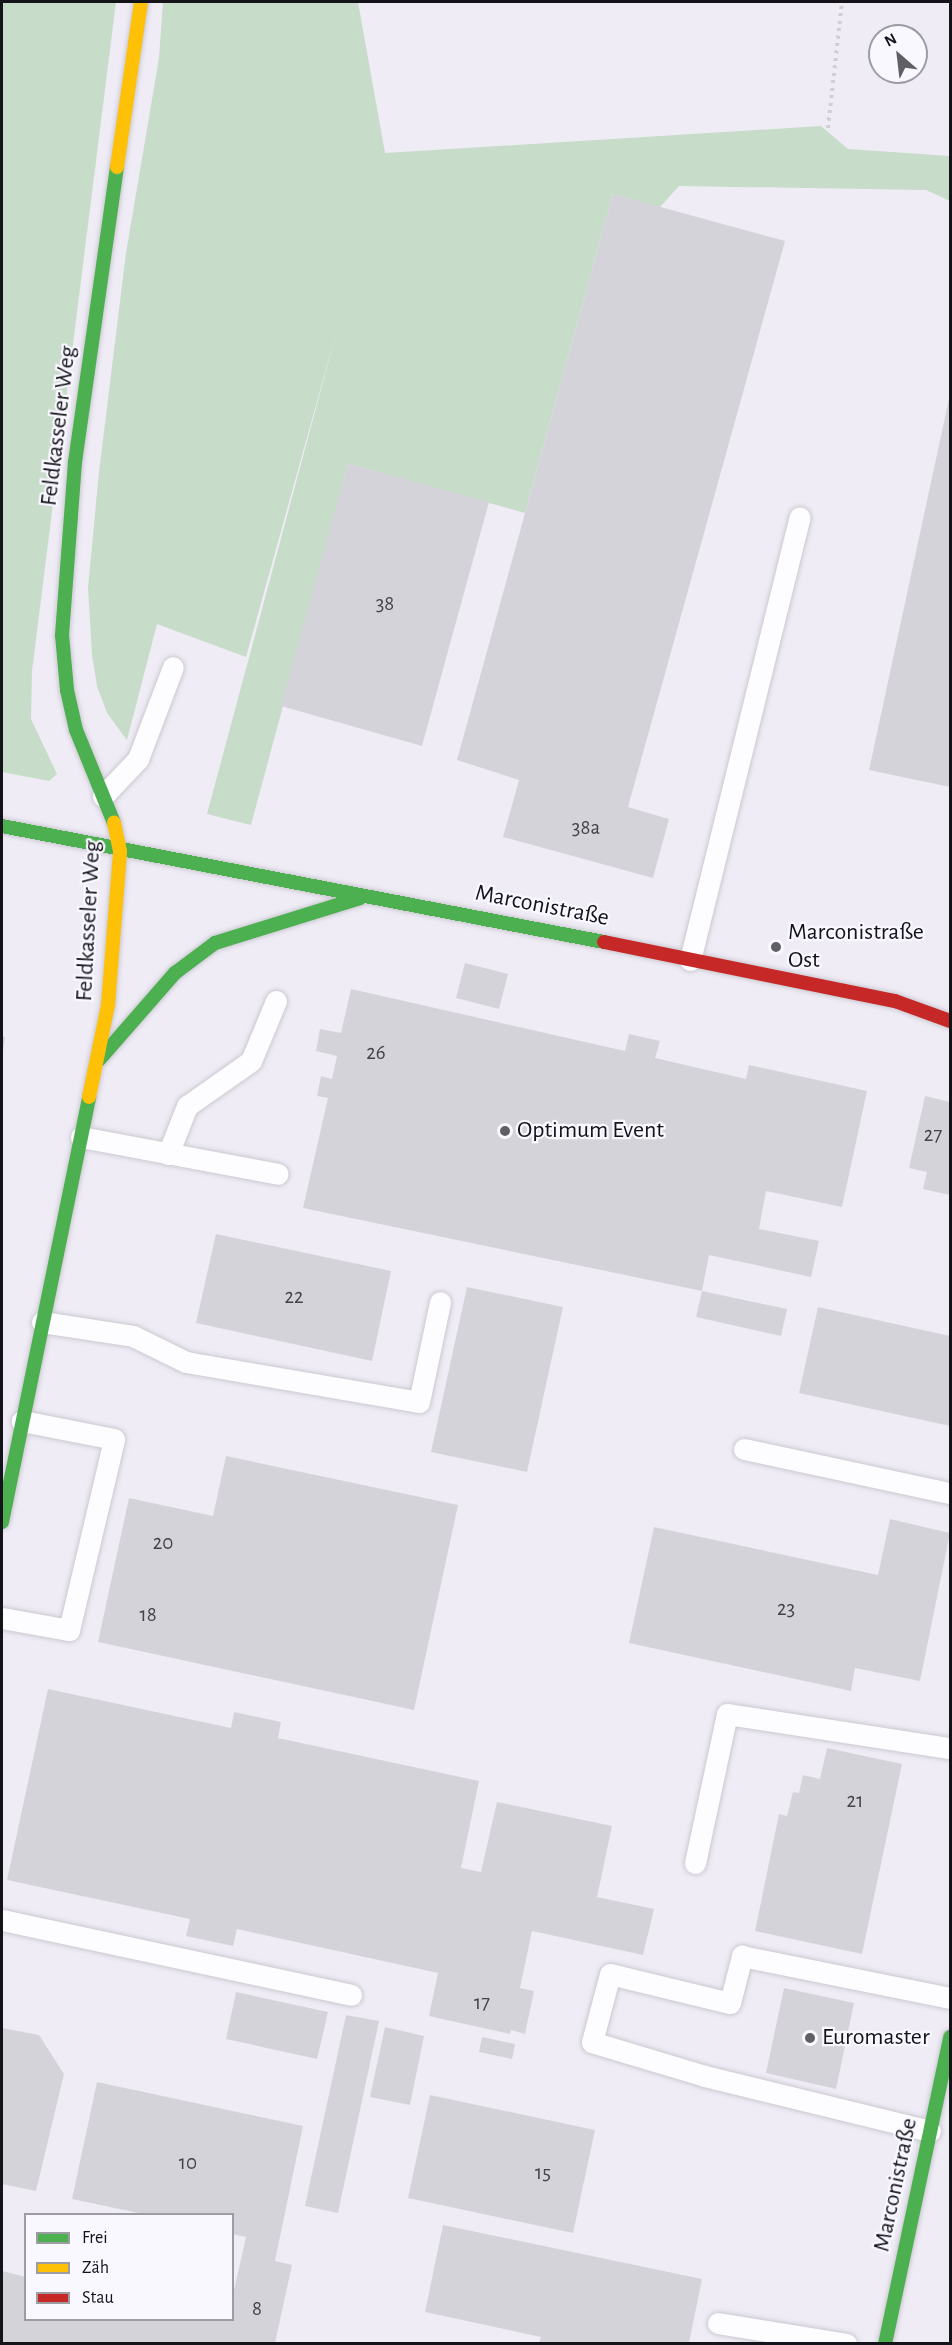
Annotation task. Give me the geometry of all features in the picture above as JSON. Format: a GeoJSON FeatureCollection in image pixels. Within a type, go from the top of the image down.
{"type":"FeatureCollection","features":[{"type":"Feature","properties":{"kind":"street","name":"Feldkasseler Weg"},"geometry":{"type":"LineString","coordinates":[[2,1522],[108,1005],[120,851],[116,826],[76,730],[67,690],[62,635],[75,462],[141,2]]}},
{"type":"Feature","properties":{"kind":"street","name":"Marconistraße"},"geometry":{"type":"LineString","coordinates":[[2,826],[120,851],[369,895],[895,1001],[951,1021]]}},
{"type":"Feature","properties":{"kind":"street"},"geometry":{"type":"LineString","coordinates":[[96,1063],[175,973],[214,943],[369,895]]}},
{"type":"Feature","properties":{"kind":"street","name":"Marconistraße"},"geometry":{"type":"LineString","coordinates":[[885,2343],[951,2037]]}},
{"type":"Feature","properties":{"kind":"lane"},"geometry":{"type":"LineString","coordinates":[[690,960],[800,517]]}},
{"type":"Feature","properties":{"kind":"lane"},"geometry":{"type":"LineString","coordinates":[[103,796],[138,759],[173,668]]}},
{"type":"Feature","properties":{"kind":"lane"},"geometry":{"type":"LineString","coordinates":[[168,1154],[187,1106],[251,1061],[276,1002]]}},
{"type":"Feature","properties":{"kind":"lane"},"geometry":{"type":"LineString","coordinates":[[81,1137],[278,1174]]}},
{"type":"Feature","properties":{"kind":"lane"},"geometry":{"type":"LineString","coordinates":[[42,1322],[133,1336],[186,1362],[419,1402],[440,1302]]}},
{"type":"Feature","properties":{"kind":"lane"},"geometry":{"type":"LineString","coordinates":[[2,1618],[69,1630],[114,1439],[22,1421]]}},
{"type":"Feature","properties":{"kind":"lane"},"geometry":{"type":"LineString","coordinates":[[744,1449],[951,1493]]}},
{"type":"Feature","properties":{"kind":"lane"},"geometry":{"type":"LineString","coordinates":[[694,1863],[727,1714],[951,1748]]}},
{"type":"Feature","properties":{"kind":"lane"},"geometry":{"type":"LineString","coordinates":[[2,1920],[351,1995]]}},
{"type":"Feature","properties":{"kind":"lane"},"geometry":{"type":"LineString","coordinates":[[930,2131],[727,2082],[592,2042],[610,1974],[730,2003],[742,1956],[951,1998]]}},
{"type":"Feature","properties":{"kind":"lane"},"geometry":{"type":"LineString","coordinates":[[718,2323],[846,2343]]}},
{"type":"Feature","properties":{"kind":"path"},"geometry":{"type":"LineString","coordinates":[[828,128],[842,2]]}},
{"type":"Feature","properties":{"kind":"green space"},"geometry":{"type":"Polygon","coordinates":[[[2,2],[116,2],[32,671],[31,719],[57,774],[49,781],[2,772],[2,2]]]}},
{"type":"Feature","properties":{"kind":"green space"},"geometry":{"type":"Polygon","coordinates":[[[163,2],[358,2],[385,153],[821,126],[848,149],[950,156],[950,201],[926,190],[679,186],[660,207],[613,194],[525,513],[348,464],[251,825],[207,814],[338,326],[246,657],[157,624],[127,740],[107,713],[97,686],[92,655],[88,588],[99,472],[126,253],[159,58],[163,2]]]}},
{"type":"Feature","properties":{"kind":"building"},"geometry":{"type":"Polygon","coordinates":[[[613,194],[785,241],[628,807],[669,819],[653,878],[503,837],[519,780],[457,760],[613,194]]]}},
{"type":"Feature","properties":{"kind":"building"},"geometry":{"type":"Polygon","coordinates":[[[950,394],[950,787],[869,770],[950,394]]]}},
{"type":"Feature","properties":{"kind":"building"},"geometry":{"type":"Polygon","coordinates":[[[348,464],[489,502],[422,746],[281,706],[348,464]]]}},
{"type":"Feature","properties":{"kind":"building"},"geometry":{"type":"Polygon","coordinates":[[[465,963],[508,974],[499,1009],[456,998],[465,963]]]}},
{"type":"Feature","properties":{"kind":"building"},"geometry":{"type":"Polygon","coordinates":[[[351,989],[625,1051],[629,1034],[660,1041],[655,1058],[746,1079],[749,1065],[867,1091],[842,1207],[766,1191],[759,1229],[819,1241],[811,1277],[709,1255],[702,1291],[303,1208],[328,1098],[317,1096],[321,1076],[332,1079],[337,1056],[316,1051],[320,1029],[341,1033],[351,989]]]}},
{"type":"Feature","properties":{"kind":"building"},"geometry":{"type":"Polygon","coordinates":[[[2,1036],[5,1037],[3,1051],[2,1050],[2,1036]]]}},
{"type":"Feature","properties":{"kind":"building"},"geometry":{"type":"Polygon","coordinates":[[[925,1096],[950,1102],[950,1195],[923,1189],[927,1172],[909,1168],[925,1096]]]}},
{"type":"Feature","properties":{"kind":"building"},"geometry":{"type":"Polygon","coordinates":[[[216,1234],[391,1271],[372,1361],[196,1323],[216,1234]]]}},
{"type":"Feature","properties":{"kind":"building"},"geometry":{"type":"Polygon","coordinates":[[[467,1287],[563,1307],[527,1472],[431,1452],[467,1287]]]}},
{"type":"Feature","properties":{"kind":"building"},"geometry":{"type":"Polygon","coordinates":[[[702,1291],[787,1309],[781,1336],[696,1317],[702,1291]]]}},
{"type":"Feature","properties":{"kind":"building"},"geometry":{"type":"Polygon","coordinates":[[[818,1307],[950,1336],[950,1426],[799,1393],[818,1307]]]}},
{"type":"Feature","properties":{"kind":"building"},"geometry":{"type":"Polygon","coordinates":[[[226,1456],[458,1505],[414,1710],[98,1642],[129,1498],[213,1516],[226,1456]]]}},
{"type":"Feature","properties":{"kind":"building"},"geometry":{"type":"Polygon","coordinates":[[[890,1519],[950,1533],[920,1681],[855,1668],[851,1691],[629,1643],[654,1527],[878,1575],[890,1519]]]}},
{"type":"Feature","properties":{"kind":"building"},"geometry":{"type":"Polygon","coordinates":[[[48,1689],[231,1728],[234,1712],[281,1722],[278,1738],[479,1781],[461,1868],[481,1872],[497,1802],[612,1826],[597,1897],[654,1909],[643,1955],[532,1931],[520,1988],[534,1991],[525,2034],[511,2030],[510,2034],[429,2016],[438,1973],[237,1929],[233,1946],[186,1936],[190,1919],[7,1880],[48,1689]]]}},
{"type":"Feature","properties":{"kind":"building"},"geometry":{"type":"Polygon","coordinates":[[[827,1748],[902,1764],[862,1954],[755,1931],[779,1814],[787,1816],[793,1792],[799,1793],[803,1775],[820,1779],[827,1748]]]}},
{"type":"Feature","properties":{"kind":"building","name":"Euromaster"},"geometry":{"type":"Polygon","coordinates":[[[784,1988],[854,2003],[836,2089],[766,2073],[784,1988]]]}},
{"type":"Feature","properties":{"kind":"building"},"geometry":{"type":"Polygon","coordinates":[[[236,1992],[328,2012],[317,2059],[226,2039],[236,1992]]]}},
{"type":"Feature","properties":{"kind":"building"},"geometry":{"type":"Polygon","coordinates":[[[346,2015],[379,2021],[338,2213],[305,2206],[346,2015]]]}},
{"type":"Feature","properties":{"kind":"building"},"geometry":{"type":"Polygon","coordinates":[[[385,2027],[424,2036],[410,2105],[370,2097],[385,2027]]]}},
{"type":"Feature","properties":{"kind":"building"},"geometry":{"type":"Polygon","coordinates":[[[2,2028],[39,2035],[64,2074],[36,2191],[2,2184],[2,2028]]]}},
{"type":"Feature","properties":{"kind":"building"},"geometry":{"type":"Polygon","coordinates":[[[482,2037],[515,2044],[512,2059],[479,2052],[482,2037]]]}},
{"type":"Feature","properties":{"kind":"building"},"geometry":{"type":"Polygon","coordinates":[[[97,2082],[303,2126],[275,2261],[292,2265],[275,2343],[2,2343],[2,2271],[24,2276],[24,2321],[234,2321],[234,2290],[246,2237],[234,2234],[234,2213],[138,2213],[72,2199],[97,2082]]]}},
{"type":"Feature","properties":{"kind":"building"},"geometry":{"type":"Polygon","coordinates":[[[430,2095],[595,2130],[573,2233],[408,2198],[430,2095]]]}},
{"type":"Feature","properties":{"kind":"building"},"geometry":{"type":"Polygon","coordinates":[[[443,2225],[702,2279],[689,2343],[539,2343],[541,2337],[425,2312],[443,2225]]]}},
{"type":"Feature","properties":{"kind":"traffic: fast"},"geometry":{"type":"LineString","coordinates":[[114,823],[76,730],[67,690],[62,635],[75,462],[117,167]]}},
{"type":"Feature","properties":{"kind":"traffic: fast"},"geometry":{"type":"LineString","coordinates":[[2,826],[604,942]]}},
{"type":"Feature","properties":{"kind":"traffic: fast"},"geometry":{"type":"LineString","coordinates":[[99,1060],[175,973],[215,943],[360,898]]}},
{"type":"Feature","properties":{"kind":"traffic: fast"},"geometry":{"type":"LineString","coordinates":[[2,1522],[89,1097]]}},
{"type":"Feature","properties":{"kind":"traffic: fast"},"geometry":{"type":"LineString","coordinates":[[885,2344],[950,2037]]}},
{"type":"Feature","properties":{"kind":"traffic: slow"},"geometry":{"type":"LineString","coordinates":[[117,167],[141,2]]}},
{"type":"Feature","properties":{"kind":"traffic: slow"},"geometry":{"type":"LineString","coordinates":[[89,1097],[108,1005],[120,851],[114,823]]}},
{"type":"Feature","properties":{"kind":"traffic: jam"},"geometry":{"type":"LineString","coordinates":[[604,942],[895,1001],[950,1021]]}},
{"type":"Feature","properties":{"kind":"place","name":"Marconistraße Ost"},"geometry":{"type":"Point","coordinates":[776,947]}},
{"type":"Feature","properties":{"kind":"place","name":"Optimum Event"},"geometry":{"type":"Point","coordinates":[505,1131]}},
{"type":"Feature","properties":{"kind":"place","name":"Euromaster"},"geometry":{"type":"Point","coordinates":[810,2038]}}]}
